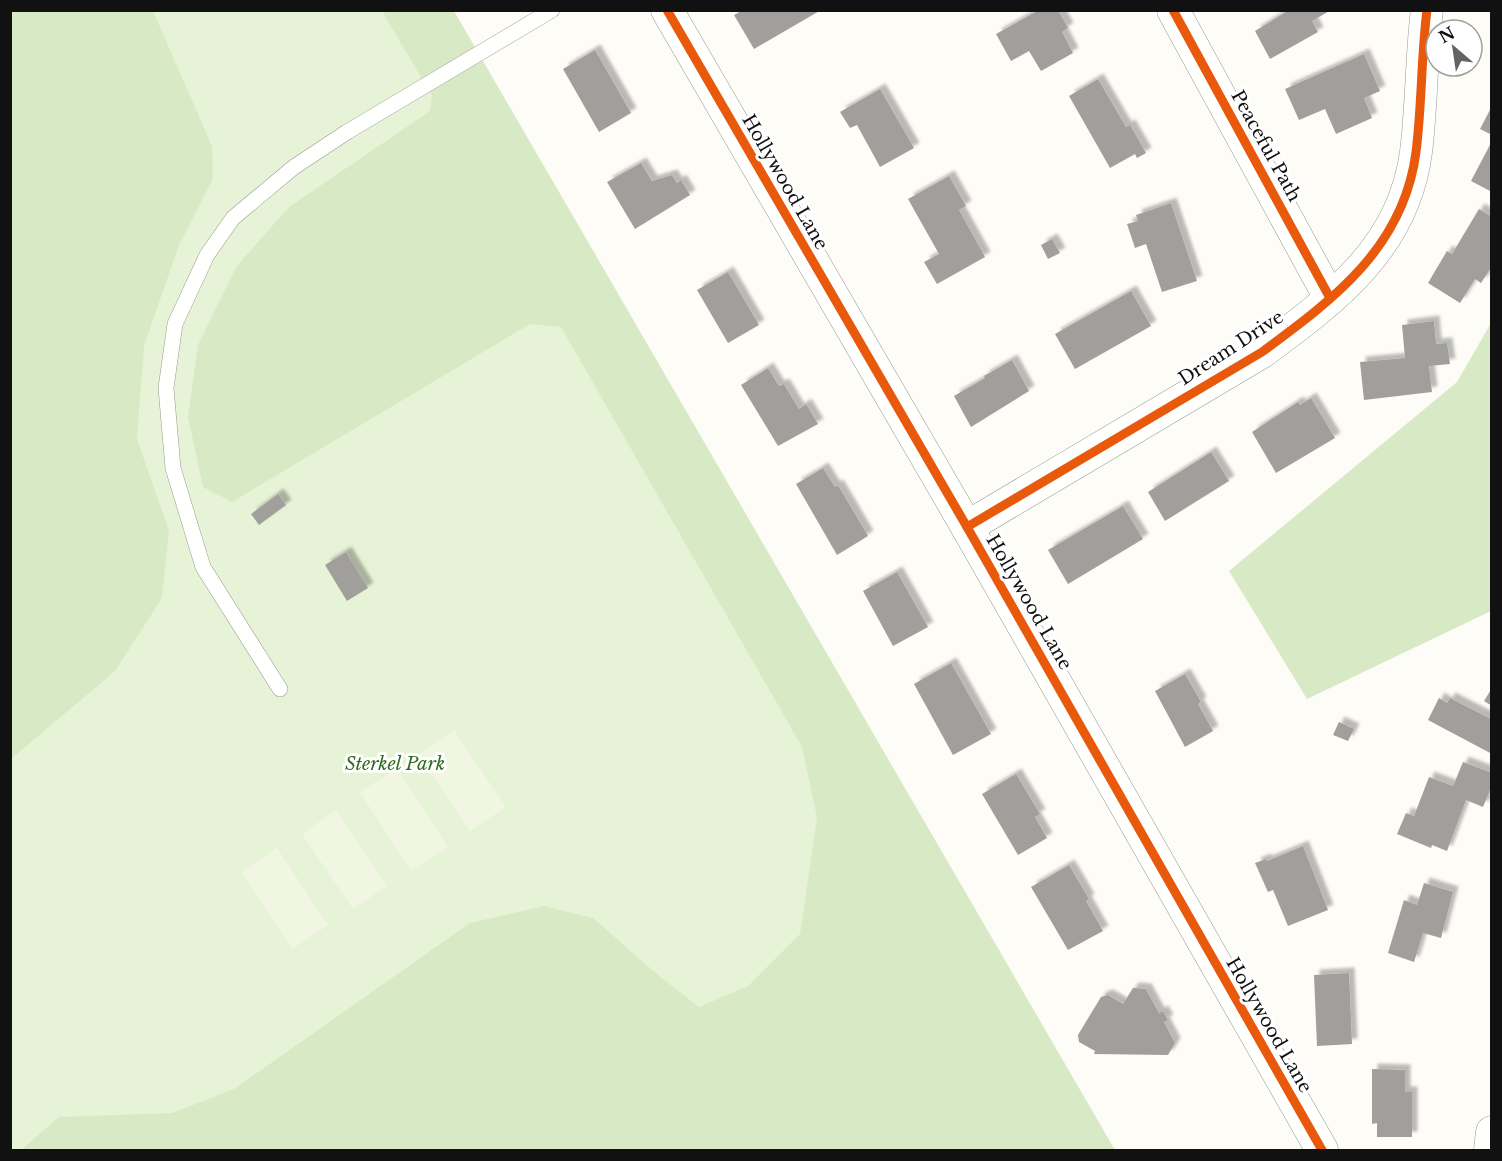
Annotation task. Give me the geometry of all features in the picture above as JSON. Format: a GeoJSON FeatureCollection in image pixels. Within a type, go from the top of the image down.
{"type":"FeatureCollection","features":[{"type":"Feature","properties":{"kind":"street","name":"Hollywood Lane"},"geometry":{"type":"LineString","coordinates":[[668,10],[967,527],[1322,1150]]}},
{"type":"Feature","properties":{"kind":"street","name":"Peaceful Path"},"geometry":{"type":"LineString","coordinates":[[1173,10],[1330,297]]}},
{"type":"Feature","properties":{"kind":"street","name":"Dream Drive"},"geometry":{"type":"LineString","coordinates":[[967,527],[1262,352],[1352,280],[1389,232],[1409,185],[1416,154],[1427,10]]}},
{"type":"Feature","properties":{"kind":"street"},"geometry":{"type":"LineString","coordinates":[[1490,1150],[1491,1132]]}},
{"type":"Feature","properties":{"kind":"lane"},"geometry":{"type":"LineString","coordinates":[[280,689],[203,567],[173,468],[166,388],[176,324],[207,255],[233,218],[294,167],[347,132],[552,10]]}},
{"type":"Feature","properties":{"kind":"green space"},"geometry":{"type":"Polygon","coordinates":[[[11,10],[153,11],[212,146],[213,179],[179,245],[144,346],[137,439],[169,531],[162,598],[115,671],[11,759],[11,10]]]}},
{"type":"Feature","properties":{"kind":"green space","name":"Sterkel Park"},"geometry":{"type":"Polygon","coordinates":[[[10,11],[398,11],[965,974],[658,1150],[11,1150],[10,11]]]}},
{"type":"Feature","properties":{"kind":"green space"},"geometry":{"type":"Polygon","coordinates":[[[382,11],[454,11],[1115,1150],[21,1150],[59,1117],[172,1113],[234,1089],[470,923],[544,906],[593,918],[658,975],[699,1007],[748,986],[800,934],[817,818],[802,747],[561,327],[530,324],[232,502],[203,487],[188,417],[198,345],[236,267],[289,207],[430,111],[432,96],[382,11]]]}},
{"type":"Feature","properties":{"kind":"green space"},"geometry":{"type":"Polygon","coordinates":[[[1491,323],[1491,611],[1307,699],[1229,571],[1457,382],[1491,323]]]}},
{"type":"Feature","properties":{"kind":"green space"},"geometry":{"type":"Polygon","coordinates":[[[454,730],[506,807],[470,831],[418,755],[454,730]]]}},
{"type":"Feature","properties":{"kind":"green space"},"geometry":{"type":"Polygon","coordinates":[[[397,768],[448,847],[411,871],[360,792],[397,768]]]}},
{"type":"Feature","properties":{"kind":"green space"},"geometry":{"type":"Polygon","coordinates":[[[336,810],[387,886],[353,909],[302,834],[336,810]]]}},
{"type":"Feature","properties":{"kind":"green space"},"geometry":{"type":"Polygon","coordinates":[[[277,848],[328,925],[292,949],[242,872],[277,848]]]}},
{"type":"Feature","properties":{"kind":"building"},"geometry":{"type":"Polygon","coordinates":[[[743,10],[821,10],[754,49],[734,15],[743,10]]]}},
{"type":"Feature","properties":{"kind":"building"},"geometry":{"type":"Polygon","coordinates":[[[1039,10],[1058,10],[1068,28],[1062,32],[1073,53],[1041,71],[1029,51],[1011,61],[996,34],[1039,10]]]}},
{"type":"Feature","properties":{"kind":"building"},"geometry":{"type":"Polygon","coordinates":[[[1289,10],[1331,10],[1312,21],[1318,32],[1270,59],[1255,31],[1289,10]]]}},
{"type":"Feature","properties":{"kind":"building"},"geometry":{"type":"Polygon","coordinates":[[[595,50],[631,113],[599,132],[563,69],[595,50]]]}},
{"type":"Feature","properties":{"kind":"building"},"geometry":{"type":"Polygon","coordinates":[[[1364,54],[1380,91],[1364,98],[1372,118],[1336,134],[1325,109],[1299,120],[1285,89],[1364,54]]]}},
{"type":"Feature","properties":{"kind":"building"},"geometry":{"type":"Polygon","coordinates":[[[1098,79],[1126,127],[1130,125],[1146,153],[1137,158],[1135,154],[1110,168],[1069,96],[1098,79]]]}},
{"type":"Feature","properties":{"kind":"building"},"geometry":{"type":"Polygon","coordinates":[[[880,89],[914,148],[880,167],[857,125],[850,128],[840,112],[880,89]]]}},
{"type":"Feature","properties":{"kind":"building"},"geometry":{"type":"Polygon","coordinates":[[[1492,106],[1492,135],[1480,129],[1492,106]]]}},
{"type":"Feature","properties":{"kind":"building"},"geometry":{"type":"Polygon","coordinates":[[[1492,141],[1492,192],[1471,181],[1492,141]]]}},
{"type":"Feature","properties":{"kind":"building"},"geometry":{"type":"Polygon","coordinates":[[[641,163],[652,181],[672,175],[677,183],[681,180],[690,195],[635,229],[607,182],[641,163]]]}},
{"type":"Feature","properties":{"kind":"building"},"geometry":{"type":"Polygon","coordinates":[[[949,176],[966,206],[959,210],[985,257],[937,284],[924,262],[939,254],[908,199],[949,176]]]}},
{"type":"Feature","properties":{"kind":"building"},"geometry":{"type":"Polygon","coordinates":[[[1171,203],[1197,281],[1162,292],[1146,244],[1135,248],[1127,224],[1138,221],[1136,215],[1171,203]]]}},
{"type":"Feature","properties":{"kind":"building"},"geometry":{"type":"Polygon","coordinates":[[[1479,209],[1492,217],[1492,266],[1481,283],[1475,279],[1460,303],[1428,283],[1447,251],[1452,254],[1479,209]]]}},
{"type":"Feature","properties":{"kind":"building"},"geometry":{"type":"Polygon","coordinates":[[[1052,239],[1060,253],[1048,259],[1041,245],[1052,239]]]}},
{"type":"Feature","properties":{"kind":"building"},"geometry":{"type":"Polygon","coordinates":[[[728,272],[759,325],[728,343],[697,290],[728,272]]]}},
{"type":"Feature","properties":{"kind":"building"},"geometry":{"type":"Polygon","coordinates":[[[1131,291],[1151,326],[1075,369],[1055,334],[1131,291]]]}},
{"type":"Feature","properties":{"kind":"building"},"geometry":{"type":"Polygon","coordinates":[[[1434,321],[1436,344],[1447,343],[1450,364],[1429,366],[1432,392],[1364,400],[1360,362],[1405,358],[1402,325],[1434,321]]]}},
{"type":"Feature","properties":{"kind":"building"},"geometry":{"type":"Polygon","coordinates":[[[1012,360],[1029,391],[971,427],[954,396],[1012,360]]]}},
{"type":"Feature","properties":{"kind":"building"},"geometry":{"type":"Polygon","coordinates":[[[768,368],[779,386],[784,384],[799,409],[806,404],[818,424],[778,446],[741,385],[768,368]]]}},
{"type":"Feature","properties":{"kind":"building"},"geometry":{"type":"Polygon","coordinates":[[[1311,398],[1335,438],[1276,473],[1252,432],[1298,402],[1300,405],[1311,398]]]}},
{"type":"Feature","properties":{"kind":"building"},"geometry":{"type":"Polygon","coordinates":[[[1211,452],[1229,481],[1165,521],[1148,492],[1211,452]]]}},
{"type":"Feature","properties":{"kind":"building"},"geometry":{"type":"Polygon","coordinates":[[[823,468],[835,487],[838,485],[868,536],[837,555],[796,484],[823,468]]]}},
{"type":"Feature","properties":{"kind":"building"},"geometry":{"type":"Polygon","coordinates":[[[278,494],[286,505],[259,525],[251,514],[278,494]]]}},
{"type":"Feature","properties":{"kind":"building"},"geometry":{"type":"Polygon","coordinates":[[[1123,506],[1143,539],[1068,584],[1048,550],[1123,506]]]}},
{"type":"Feature","properties":{"kind":"building"},"geometry":{"type":"Polygon","coordinates":[[[346,552],[368,588],[347,601],[325,565],[346,552]]]}},
{"type":"Feature","properties":{"kind":"building"},"geometry":{"type":"Polygon","coordinates":[[[897,572],[928,627],[893,646],[863,591],[897,572]]]}},
{"type":"Feature","properties":{"kind":"building"},"geometry":{"type":"Polygon","coordinates":[[[951,663],[991,734],[953,755],[914,684],[951,663]]]}},
{"type":"Feature","properties":{"kind":"building"},"geometry":{"type":"Polygon","coordinates":[[[1185,674],[1201,702],[1198,704],[1213,731],[1185,747],[1155,691],[1185,674]]]}},
{"type":"Feature","properties":{"kind":"building"},"geometry":{"type":"Polygon","coordinates":[[[1492,688],[1492,706],[1484,701],[1492,688]]]}},
{"type":"Feature","properties":{"kind":"building"},"geometry":{"type":"Polygon","coordinates":[[[1439,698],[1447,703],[1450,698],[1489,718],[1492,715],[1492,754],[1428,720],[1439,698]]]}},
{"type":"Feature","properties":{"kind":"building"},"geometry":{"type":"Polygon","coordinates":[[[1339,722],[1354,729],[1348,741],[1333,735],[1339,722]]]}},
{"type":"Feature","properties":{"kind":"building"},"geometry":{"type":"Polygon","coordinates":[[[1463,762],[1492,773],[1492,785],[1483,807],[1466,800],[1447,851],[1432,845],[1431,848],[1397,834],[1406,813],[1414,816],[1429,777],[1453,786],[1463,762]]]}},
{"type":"Feature","properties":{"kind":"building"},"geometry":{"type":"Polygon","coordinates":[[[1016,774],[1040,814],[1035,817],[1047,838],[1018,855],[982,794],[1016,774]]]}},
{"type":"Feature","properties":{"kind":"building"},"geometry":{"type":"Polygon","coordinates":[[[1303,846],[1328,910],[1288,926],[1273,890],[1268,892],[1255,863],[1266,859],[1267,861],[1303,846]]]}},
{"type":"Feature","properties":{"kind":"building"},"geometry":{"type":"Polygon","coordinates":[[[1069,865],[1089,899],[1086,901],[1103,931],[1068,950],[1031,887],[1069,865]]]}},
{"type":"Feature","properties":{"kind":"building"},"geometry":{"type":"Polygon","coordinates":[[[1424,883],[1453,892],[1441,938],[1423,933],[1414,962],[1388,953],[1404,900],[1417,905],[1424,883]]]}},
{"type":"Feature","properties":{"kind":"building"},"geometry":{"type":"Polygon","coordinates":[[[1349,973],[1352,1044],[1317,1046],[1314,975],[1349,973]]]}},
{"type":"Feature","properties":{"kind":"building"},"geometry":{"type":"Polygon","coordinates":[[[1133,988],[1146,989],[1159,1013],[1163,1011],[1168,1020],[1164,1022],[1175,1043],[1168,1055],[1094,1054],[1095,1051],[1079,1042],[1078,1035],[1101,997],[1108,995],[1123,1004],[1133,988]]]}},
{"type":"Feature","properties":{"kind":"building"},"geometry":{"type":"Polygon","coordinates":[[[1372,1069],[1405,1070],[1405,1092],[1412,1092],[1412,1137],[1377,1137],[1377,1123],[1372,1124],[1372,1069]]]}},
{"type":"Feature","properties":{"kind":"cycle path"},"geometry":{"type":"LineString","coordinates":[[667,10],[967,527],[1322,1150]]}},
{"type":"Feature","properties":{"kind":"cycle path"},"geometry":{"type":"LineString","coordinates":[[1173,10],[1330,298]]}},
{"type":"Feature","properties":{"kind":"cycle path"},"geometry":{"type":"LineString","coordinates":[[967,527],[1262,352],[1315,312],[1362,268],[1381,243],[1397,216],[1409,186],[1418,134],[1427,10]]}}]}
